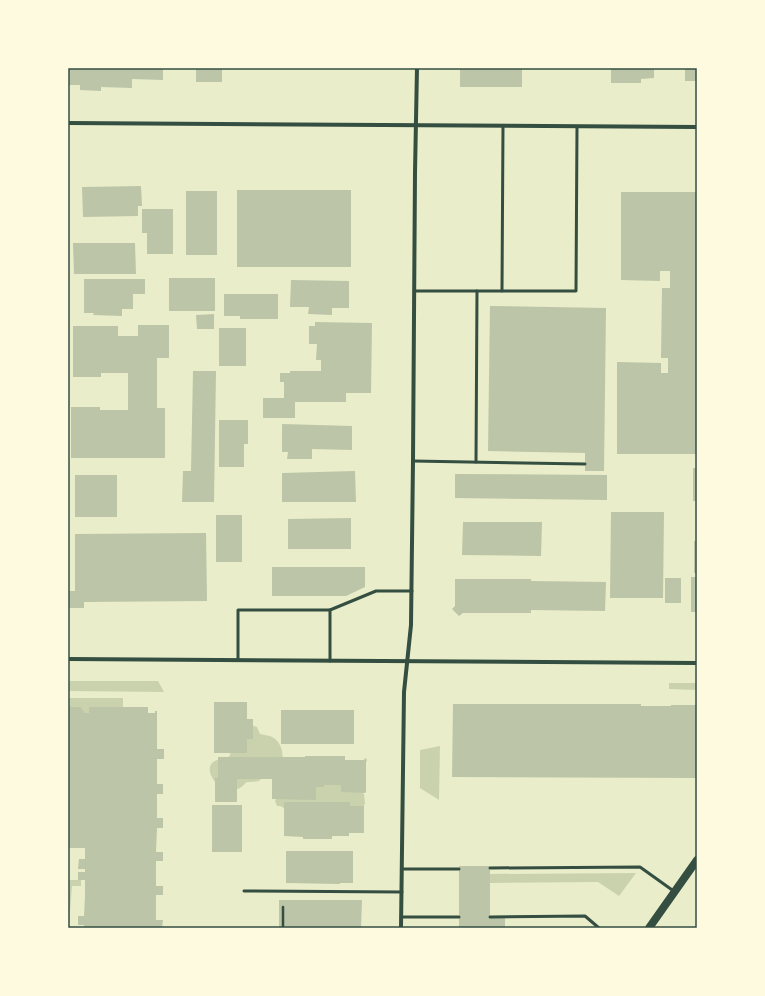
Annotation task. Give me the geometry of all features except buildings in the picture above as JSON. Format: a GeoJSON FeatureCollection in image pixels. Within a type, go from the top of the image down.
{"type":"FeatureCollection","features":[{"type":"Feature","properties":{"kind":"main road"},"geometry":{"type":"LineString","coordinates":[[649,928],[697,860]]}},
{"type":"Feature","properties":{"kind":"street"},"geometry":{"type":"LineString","coordinates":[[401,928],[404,699],[411,625],[412,591],[417,68]]}},
{"type":"Feature","properties":{"kind":"street"},"geometry":{"type":"LineString","coordinates":[[68,123],[697,128]]}},
{"type":"Feature","properties":{"kind":"street"},"geometry":{"type":"LineString","coordinates":[[68,659],[697,663]]}},
{"type":"Feature","properties":{"kind":"lane"},"geometry":{"type":"LineString","coordinates":[[502,291],[503,126]]}},
{"type":"Feature","properties":{"kind":"lane"},"geometry":{"type":"LineString","coordinates":[[415,291],[576,291],[577,127]]}},
{"type":"Feature","properties":{"kind":"lane"},"geometry":{"type":"LineString","coordinates":[[476,462],[477,291]]}},
{"type":"Feature","properties":{"kind":"lane"},"geometry":{"type":"LineString","coordinates":[[413,461],[585,464]]}},
{"type":"Feature","properties":{"kind":"lane"},"geometry":{"type":"LineString","coordinates":[[238,660],[238,610],[330,610],[376,591],[412,591]]}},
{"type":"Feature","properties":{"kind":"lane"},"geometry":{"type":"LineString","coordinates":[[330,610],[330,661]]}},
{"type":"Feature","properties":{"kind":"lane"},"geometry":{"type":"LineString","coordinates":[[490,868],[640,867],[674,892]]}},
{"type":"Feature","properties":{"kind":"lane"},"geometry":{"type":"LineString","coordinates":[[402,869],[459,869]]}},
{"type":"Feature","properties":{"kind":"lane"},"geometry":{"type":"LineString","coordinates":[[244,891],[402,892]]}},
{"type":"Feature","properties":{"kind":"lane"},"geometry":{"type":"LineString","coordinates":[[490,916],[585,916],[599,928]]}},
{"type":"Feature","properties":{"kind":"lane"},"geometry":{"type":"LineString","coordinates":[[401,917],[459,917]]}},
{"type":"Feature","properties":{"kind":"path"},"geometry":{"type":"LineString","coordinates":[[283,903],[283,928]]}},
{"type":"Feature","properties":{"kind":"green space"},"geometry":{"type":"Polygon","coordinates":[[[68,681],[158,681],[164,692],[68,691],[68,681]]]}},
{"type":"Feature","properties":{"kind":"green space"},"geometry":{"type":"Polygon","coordinates":[[[669,683],[697,683],[697,690],[669,689],[669,683]]]}},
{"type":"Feature","properties":{"kind":"green space"},"geometry":{"type":"Polygon","coordinates":[[[68,698],[123,698],[123,707],[89,707],[89,713],[85,713],[81,707],[68,706],[68,698]]]}},
{"type":"Feature","properties":{"kind":"green space"},"geometry":{"type":"Polygon","coordinates":[[[248,724],[257,727],[260,734],[270,736],[279,743],[282,750],[282,761],[260,780],[255,782],[247,782],[239,789],[218,784],[213,779],[210,772],[212,763],[227,759],[230,755],[231,740],[248,724]]]}},
{"type":"Feature","properties":{"kind":"green space"},"geometry":{"type":"Polygon","coordinates":[[[440,746],[439,800],[420,788],[420,750],[440,746]]]}},
{"type":"Feature","properties":{"kind":"green space"},"geometry":{"type":"Polygon","coordinates":[[[332,782],[359,790],[364,794],[365,804],[358,813],[288,810],[277,806],[275,801],[277,797],[313,790],[319,784],[332,782]]]}},
{"type":"Feature","properties":{"kind":"green space"},"geometry":{"type":"Polygon","coordinates":[[[636,873],[619,896],[598,882],[490,883],[490,874],[636,873]]]}},
{"type":"Feature","properties":{"kind":"green space"},"geometry":{"type":"Polygon","coordinates":[[[68,880],[81,880],[81,886],[72,886],[69,924],[68,924],[68,880]]]}}]}
